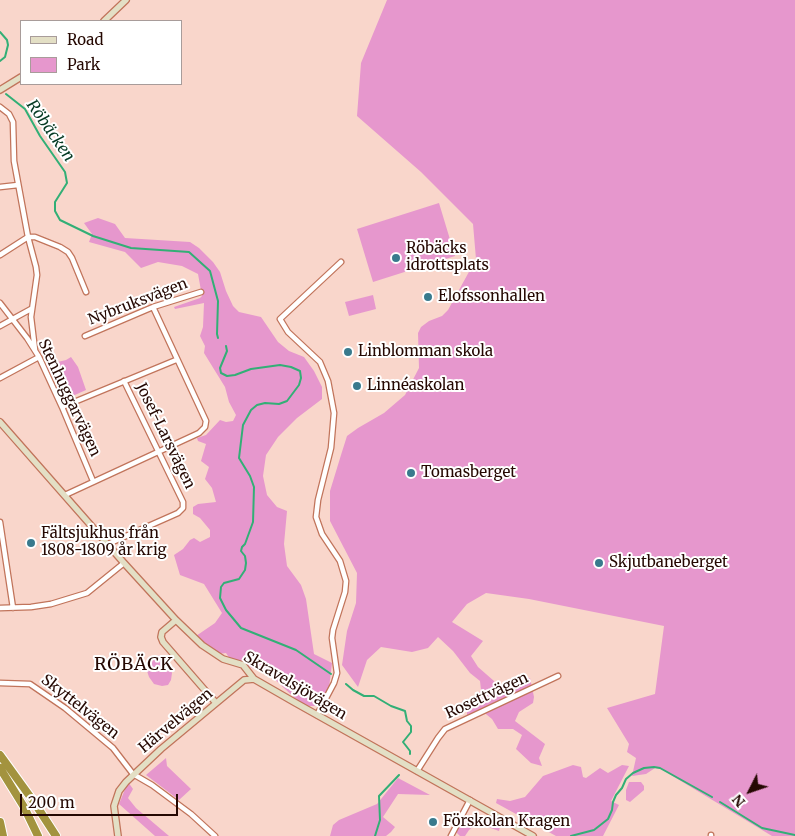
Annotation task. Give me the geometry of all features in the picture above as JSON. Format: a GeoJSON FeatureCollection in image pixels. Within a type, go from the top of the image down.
{"type":"FeatureCollection","features":[{"type":"Feature","properties":{"kind":"highway"},"geometry":{"type":"LineString","coordinates":[[0,755],[56,836]]}},
{"type":"Feature","properties":{"kind":"highway"},"geometry":{"type":"LineString","coordinates":[[0,768],[38,836]]}},
{"type":"Feature","properties":{"kind":"highway"},"geometry":{"type":"LineString","coordinates":[[0,776],[34,836]]}},
{"type":"Feature","properties":{"kind":"highway"},"geometry":{"type":"LineString","coordinates":[[0,822],[3,836]]}},
{"type":"Feature","properties":{"kind":"street"},"geometry":{"type":"LineString","coordinates":[[105,20],[126,0]]}},
{"type":"Feature","properties":{"kind":"street"},"geometry":{"type":"LineString","coordinates":[[0,90],[20,78]]}},
{"type":"Feature","properties":{"kind":"street"},"geometry":{"type":"LineString","coordinates":[[0,107],[9,114],[13,122],[14,161],[28,237],[38,275],[31,328],[35,350]]}},
{"type":"Feature","properties":{"kind":"street"},"geometry":{"type":"LineString","coordinates":[[0,187],[18,184]]}},
{"type":"Feature","properties":{"kind":"street"},"geometry":{"type":"LineString","coordinates":[[0,255],[28,237],[35,237],[60,247],[68,252],[75,264],[86,292]]}},
{"type":"Feature","properties":{"kind":"street"},"geometry":{"type":"LineString","coordinates":[[317,715],[334,683],[337,673],[332,638],[345,592],[346,580],[340,561],[322,534],[316,517],[318,500],[331,448],[334,413],[328,381],[320,362],[288,332],[280,319],[341,262]]}},
{"type":"Feature","properties":{"kind":"street","name":"Nybruksvägen"},"geometry":{"type":"LineString","coordinates":[[85,336],[153,307],[201,292]]}},
{"type":"Feature","properties":{"kind":"street","name":"Stenhuggarvägen"},"geometry":{"type":"LineString","coordinates":[[0,303],[39,357],[93,481]]}},
{"type":"Feature","properties":{"kind":"street"},"geometry":{"type":"LineString","coordinates":[[65,495],[202,431],[206,425],[153,307]]}},
{"type":"Feature","properties":{"kind":"street"},"geometry":{"type":"LineString","coordinates":[[0,326],[32,310]]}},
{"type":"Feature","properties":{"kind":"street"},"geometry":{"type":"LineString","coordinates":[[0,378],[39,357]]}},
{"type":"Feature","properties":{"kind":"street"},"geometry":{"type":"LineString","coordinates":[[62,407],[176,360]]}},
{"type":"Feature","properties":{"kind":"street","name":"Josef-Larsvägen"},"geometry":{"type":"LineString","coordinates":[[108,544],[178,513],[183,508],[183,502],[124,381]]}},
{"type":"Feature","properties":{"kind":"street","name":"Skravelsjövägen"},"geometry":{"type":"LineString","coordinates":[[0,422],[124,563],[176,620],[202,645],[218,657],[243,665],[254,679],[533,836]]}},
{"type":"Feature","properties":{"kind":"street"},"geometry":{"type":"LineString","coordinates":[[0,522],[13,608]]}},
{"type":"Feature","properties":{"kind":"street"},"geometry":{"type":"LineString","coordinates":[[0,608],[51,604],[86,593],[124,563]]}},
{"type":"Feature","properties":{"kind":"street"},"geometry":{"type":"LineString","coordinates":[[176,620],[162,632],[163,642],[216,703]]}},
{"type":"Feature","properties":{"kind":"street","name":"Rosettvägen"},"geometry":{"type":"LineString","coordinates":[[417,771],[445,729],[558,676]]}},
{"type":"Feature","properties":{"kind":"street","name":"Härvelvägen"},"geometry":{"type":"LineString","coordinates":[[118,836],[114,811],[115,800],[119,791],[133,774],[244,680],[254,679]]}},
{"type":"Feature","properties":{"kind":"street","name":"Skyttelvägen"},"geometry":{"type":"LineString","coordinates":[[0,683],[30,684],[65,708],[113,748],[133,774]]}},
{"type":"Feature","properties":{"kind":"street"},"geometry":{"type":"LineString","coordinates":[[133,774],[152,785],[184,809],[215,836]]}},
{"type":"Feature","properties":{"kind":"street"},"geometry":{"type":"LineString","coordinates":[[451,836],[470,800]]}},
{"type":"Feature","properties":{"kind":"green space"},"geometry":{"type":"Polygon","coordinates":[[[387,0],[795,0],[795,836],[772,836],[661,769],[655,768],[646,774],[632,776],[636,758],[627,752],[629,744],[607,708],[655,694],[664,626],[529,599],[486,593],[467,604],[452,622],[483,641],[471,656],[478,667],[494,681],[499,689],[508,687],[513,677],[530,678],[534,697],[533,703],[519,712],[515,721],[545,744],[539,758],[542,766],[531,763],[516,749],[522,735],[513,729],[498,729],[492,719],[481,710],[467,716],[467,709],[481,690],[480,681],[470,673],[453,651],[438,637],[428,648],[412,652],[381,647],[367,660],[358,687],[342,665],[347,631],[356,603],[357,573],[330,521],[330,491],[347,436],[384,413],[405,395],[419,368],[418,333],[421,327],[429,321],[442,316],[448,310],[476,259],[473,224],[421,172],[357,116],[361,63],[387,0]]]}},
{"type":"Feature","properties":{"kind":"green space"},"geometry":{"type":"Polygon","coordinates":[[[439,203],[455,256],[373,282],[357,229],[439,203]]]}},
{"type":"Feature","properties":{"kind":"green space"},"geometry":{"type":"Polygon","coordinates":[[[98,218],[115,224],[125,238],[190,242],[199,248],[220,272],[233,306],[239,312],[261,317],[278,342],[289,351],[304,357],[322,387],[322,399],[297,418],[278,437],[266,455],[263,476],[267,495],[277,507],[287,511],[284,544],[287,566],[301,585],[306,599],[314,654],[332,663],[329,688],[315,706],[299,702],[269,674],[250,667],[245,663],[230,659],[226,653],[218,654],[196,636],[215,623],[222,613],[204,584],[180,575],[174,555],[194,538],[200,542],[210,537],[210,530],[200,518],[193,514],[193,507],[198,504],[216,502],[212,488],[205,479],[209,467],[201,461],[206,444],[198,441],[197,438],[206,435],[220,420],[226,422],[233,421],[236,415],[229,402],[225,387],[204,353],[205,346],[200,336],[203,327],[204,303],[175,309],[174,307],[202,296],[198,274],[182,266],[158,262],[141,268],[125,252],[89,242],[92,234],[84,223],[98,218]]]}},
{"type":"Feature","properties":{"kind":"green space"},"geometry":{"type":"Polygon","coordinates":[[[373,295],[376,309],[349,316],[345,302],[373,295]]]}},
{"type":"Feature","properties":{"kind":"green space"},"geometry":{"type":"Polygon","coordinates":[[[71,357],[78,367],[86,390],[68,398],[63,397],[58,391],[56,382],[45,365],[71,357]]]}},
{"type":"Feature","properties":{"kind":"green space"},"geometry":{"type":"Polygon","coordinates":[[[159,655],[166,659],[172,673],[168,685],[154,684],[147,671],[148,663],[159,655]]]}},
{"type":"Feature","properties":{"kind":"green space"},"geometry":{"type":"Polygon","coordinates":[[[166,758],[167,766],[191,789],[179,800],[146,775],[166,758]]]}},
{"type":"Feature","properties":{"kind":"green space"},"geometry":{"type":"Polygon","coordinates":[[[573,765],[581,767],[583,777],[586,778],[600,768],[608,773],[622,765],[629,766],[611,801],[619,805],[603,836],[556,836],[496,803],[497,799],[510,801],[525,797],[543,776],[573,765]]]}},
{"type":"Feature","properties":{"kind":"green space"},"geometry":{"type":"Polygon","coordinates":[[[398,778],[430,795],[398,794],[383,817],[395,827],[391,832],[386,836],[330,836],[333,825],[339,820],[377,804],[398,778]]]}},
{"type":"Feature","properties":{"kind":"green space"},"geometry":{"type":"Polygon","coordinates":[[[128,782],[133,789],[128,798],[136,808],[169,836],[155,836],[119,804],[128,782]]]}},
{"type":"Feature","properties":{"kind":"green space"},"geometry":{"type":"Polygon","coordinates":[[[629,782],[641,782],[644,786],[644,790],[630,802],[626,800],[626,790],[629,782]]]}},
{"type":"Feature","properties":{"kind":"green space"},"geometry":{"type":"Polygon","coordinates":[[[478,818],[500,827],[499,831],[482,825],[475,825],[465,836],[460,836],[455,831],[461,820],[478,818]]]}},
{"type":"Feature","properties":{"kind":"waterway","name":"Röbäcken"},"geometry":{"type":"LineString","coordinates":[[0,32],[7,40],[8,45],[5,57],[0,61]]}},
{"type":"Feature","properties":{"kind":"waterway","name":"Röbäcken"},"geometry":{"type":"LineString","coordinates":[[6,94],[25,109],[40,136],[65,172],[67,183],[55,202],[55,211],[60,220],[93,236],[131,248],[189,252],[210,271],[218,301],[218,338]]}},
{"type":"Feature","properties":{"kind":"waterway","name":"Röbäcken"},"geometry":{"type":"LineString","coordinates":[[226,346],[227,351],[220,368],[221,373],[227,376],[251,369],[280,365],[300,371],[301,378],[299,385],[287,401],[279,404],[265,403],[257,405],[251,410],[243,425],[239,458],[250,476],[254,487],[253,522],[241,551],[245,556],[245,570],[239,579],[224,583],[221,587],[220,598],[226,610],[241,628],[296,650],[331,674]]}},
{"type":"Feature","properties":{"kind":"waterway","name":"Röbäcken"},"geometry":{"type":"LineString","coordinates":[[346,684],[364,696],[374,696],[391,706],[405,711],[407,721],[411,726],[411,732],[403,742],[410,751],[410,754]]}},
{"type":"Feature","properties":{"kind":"waterway"},"geometry":{"type":"LineString","coordinates":[[571,836],[594,830],[608,819],[616,795],[626,779],[644,768],[660,768],[712,797]]}},
{"type":"Feature","properties":{"kind":"waterway","name":"Röbäcken"},"geometry":{"type":"LineString","coordinates":[[375,836],[380,820],[379,796],[399,775]]}},
{"type":"Feature","properties":{"kind":"waterway"},"geometry":{"type":"LineString","coordinates":[[720,802],[762,828],[795,835]]}},
{"type":"Feature","properties":{"kind":"place","name":"Röbäcks idrottsplats"},"geometry":{"type":"Point","coordinates":[396,258]}},
{"type":"Feature","properties":{"kind":"place","name":"Elofssonhallen"},"geometry":{"type":"Point","coordinates":[428,297]}},
{"type":"Feature","properties":{"kind":"place","name":"Linblomman skola"},"geometry":{"type":"Point","coordinates":[348,352]}},
{"type":"Feature","properties":{"kind":"place","name":"Linnéaskolan"},"geometry":{"type":"Point","coordinates":[357,386]}},
{"type":"Feature","properties":{"kind":"place","name":"Tomasberget"},"geometry":{"type":"Point","coordinates":[411,473]}},
{"type":"Feature","properties":{"kind":"place","name":"Fältsjukhus från 1808-1809 år krig"},"geometry":{"type":"Point","coordinates":[31,543]}},
{"type":"Feature","properties":{"kind":"place","name":"Skjutbaneberget"},"geometry":{"type":"Point","coordinates":[599,563]}},
{"type":"Feature","properties":{"kind":"place","name":"Förskolan Kragen"},"geometry":{"type":"Point","coordinates":[433,822]}},
{"type":"Feature","properties":{"kind":"district","name":"RÖBÄCK"},"geometry":{"type":"Point","coordinates":[134,665]}}]}
